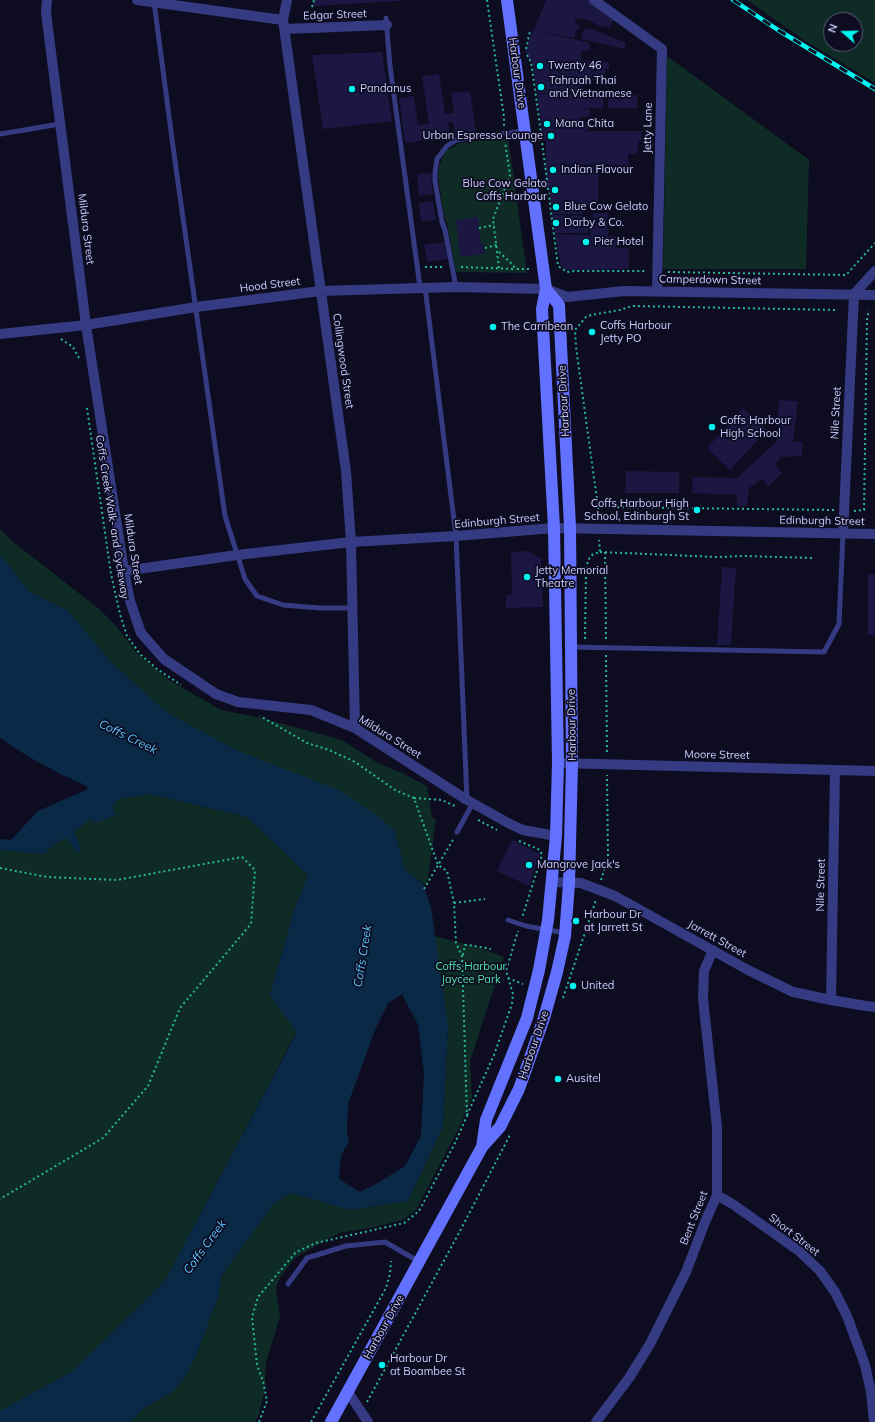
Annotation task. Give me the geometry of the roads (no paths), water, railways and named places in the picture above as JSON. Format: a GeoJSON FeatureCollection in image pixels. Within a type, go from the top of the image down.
{"type":"FeatureCollection","features":[{"type":"Feature","properties":{"kind":"street","name":"Mildura Street"},"geometry":{"type":"LineString","coordinates":[[47,0],[46,13],[86,325],[124,571],[130,601],[141,633],[164,659],[216,694],[238,702],[311,710],[355,728],[470,801],[523,830],[556,836]]}},
{"type":"Feature","properties":{"kind":"street","name":"Collingwood Street"},"geometry":{"type":"LineString","coordinates":[[287,0],[284,25],[346,471],[351,542],[355,728]]}},
{"type":"Feature","properties":{"kind":"street","name":"Harbour Drive"},"geometry":{"type":"LineString","coordinates":[[482,1147],[486,1120],[526,1018],[546,930],[556,836],[558,763],[554,528],[542,309],[546,289],[507,0]]}},
{"type":"Feature","properties":{"kind":"street","name":"Jetty Lane"},"geometry":{"type":"LineString","coordinates":[[594,0],[662,49],[657,291]]}},
{"type":"Feature","properties":{"kind":"street","name":"Edgar Street"},"geometry":{"type":"LineString","coordinates":[[147,1],[284,25],[387,21]]}},
{"type":"Feature","properties":{"kind":"street"},"geometry":{"type":"LineString","coordinates":[[854,294],[875,271]]}},
{"type":"Feature","properties":{"kind":"street","name":"Hood Street"},"geometry":{"type":"LineString","coordinates":[[0,334],[86,325],[196,307],[320,291],[422,287],[546,289]]}},
{"type":"Feature","properties":{"kind":"street","name":"Harbour Drive"},"geometry":{"type":"LineString","coordinates":[[332,1422],[482,1147],[500,1127],[519,1089],[544,1018],[557,972],[565,933],[569,884],[572,764],[570,527],[559,305],[546,289]]}},
{"type":"Feature","properties":{"kind":"street","name":"Camperdown Street"},"geometry":{"type":"LineString","coordinates":[[546,289],[567,297],[624,291],[875,295]]}},
{"type":"Feature","properties":{"kind":"street","name":"Nile Street"},"geometry":{"type":"LineString","coordinates":[[842,534],[854,294]]}},
{"type":"Feature","properties":{"kind":"street","name":"Edinburgh Street"},"geometry":{"type":"LineString","coordinates":[[124,571],[237,555],[351,542],[570,527],[875,534]]}},
{"type":"Feature","properties":{"kind":"street","name":"Moore Street"},"geometry":{"type":"LineString","coordinates":[[558,763],[875,770]]}},
{"type":"Feature","properties":{"kind":"street","name":"Nile Street"},"geometry":{"type":"LineString","coordinates":[[831,1000],[835,770]]}},
{"type":"Feature","properties":{"kind":"street","name":"Jarrett Street"},"geometry":{"type":"LineString","coordinates":[[552,882],[569,884],[581,883],[615,896],[748,970],[793,992],[875,1007]]}},
{"type":"Feature","properties":{"kind":"street","name":"Bent Street"},"geometry":{"type":"LineString","coordinates":[[596,1422],[629,1378],[650,1344],[686,1272],[717,1194],[717,1127],[703,999],[704,970],[713,950]]}},
{"type":"Feature","properties":{"kind":"street","name":"Short Street"},"geometry":{"type":"LineString","coordinates":[[717,1194],[799,1251],[820,1271],[835,1292],[847,1316],[865,1365],[871,1392],[874,1422]]}},
{"type":"Feature","properties":{"kind":"street"},"geometry":{"type":"LineString","coordinates":[[348,1392],[368,1422]]}},
{"type":"Feature","properties":{"kind":"lane"},"geometry":{"type":"LineString","coordinates":[[147,1],[174,154],[225,516],[245,579],[257,596],[283,605],[320,608],[352,608]]}},
{"type":"Feature","properties":{"kind":"lane"},"geometry":{"type":"LineString","coordinates":[[387,21],[390,66],[456,536],[470,801],[467,813],[457,832]]}},
{"type":"Feature","properties":{"kind":"lane"},"geometry":{"type":"LineString","coordinates":[[0,134],[60,124]]}},
{"type":"Feature","properties":{"kind":"lane"},"geometry":{"type":"LineString","coordinates":[[456,287],[445,230],[442,222],[435,173],[437,159],[447,146],[456,140],[525,131]]}},
{"type":"Feature","properties":{"kind":"lane"},"geometry":{"type":"LineString","coordinates":[[571,647],[824,652],[839,624],[842,534]]}},
{"type":"Feature","properties":{"kind":"lane"},"geometry":{"type":"LineString","coordinates":[[508,920],[546,930],[565,933]]}},
{"type":"Feature","properties":{"kind":"lane"},"geometry":{"type":"LineString","coordinates":[[288,1284],[307,1258],[346,1246],[386,1242],[419,1262]]}},
{"type":"Feature","properties":{"kind":"water","name":"Coffs Creek"},"geometry":{"type":"Polygon","coordinates":[[[0,554],[28,591],[68,611],[111,662],[166,712],[238,751],[339,790],[375,814],[395,831],[405,870],[423,884],[431,907],[448,1025],[443,1126],[408,1201],[350,1210],[291,1193],[273,1204],[222,1275],[218,1298],[196,1355],[185,1377],[172,1392],[144,1408],[130,1422],[0,1422],[0,1411],[73,1371],[165,1281],[297,1032],[270,995],[294,911],[308,875],[247,817],[150,794],[120,799],[112,805],[116,815],[95,823],[91,819],[74,831],[81,848],[78,854],[66,838],[57,842],[44,854],[0,850],[0,839],[11,840],[38,811],[88,789],[85,785],[62,775],[29,757],[0,738],[0,554]],[[402,994],[388,1003],[375,1030],[348,1104],[347,1132],[349,1142],[341,1155],[339,1179],[360,1192],[405,1166],[421,1136],[424,1074],[418,1025],[402,994]]]}},
{"type":"Feature","properties":{"kind":"railway"},"geometry":{"type":"LineString","coordinates":[[733,0],[778,30],[875,89]]}},
{"type":"Feature","properties":{"kind":"place","name":"Twenty 46"},"geometry":{"type":"Point","coordinates":[540,66]}},
{"type":"Feature","properties":{"kind":"place","name":"Tahruah Thai and Vietnamese"},"geometry":{"type":"Point","coordinates":[541,87]}},
{"type":"Feature","properties":{"kind":"place","name":"Pandanus"},"geometry":{"type":"Point","coordinates":[352,89]}},
{"type":"Feature","properties":{"kind":"place","name":"Mana Chita"},"geometry":{"type":"Point","coordinates":[547,124]}},
{"type":"Feature","properties":{"kind":"place","name":"Urban Espresso Lounge"},"geometry":{"type":"Point","coordinates":[551,136]}},
{"type":"Feature","properties":{"kind":"place","name":"Indian Flavour"},"geometry":{"type":"Point","coordinates":[553,170]}},
{"type":"Feature","properties":{"kind":"place","name":"Blue Cow Gelato Coffs Harbour"},"geometry":{"type":"Point","coordinates":[555,190]}},
{"type":"Feature","properties":{"kind":"place","name":"Blue Cow Gelato"},"geometry":{"type":"Point","coordinates":[556,207]}},
{"type":"Feature","properties":{"kind":"place","name":"Darby & Co."},"geometry":{"type":"Point","coordinates":[556,223]}},
{"type":"Feature","properties":{"kind":"place","name":"Pier Hotel"},"geometry":{"type":"Point","coordinates":[586,242]}},
{"type":"Feature","properties":{"kind":"place","name":"The Carribean"},"geometry":{"type":"Point","coordinates":[493,327]}},
{"type":"Feature","properties":{"kind":"place","name":"Coffs Harbour Jetty PO"},"geometry":{"type":"Point","coordinates":[592,332]}},
{"type":"Feature","properties":{"kind":"place","name":"Coffs Harbour High School"},"geometry":{"type":"Point","coordinates":[712,427]}},
{"type":"Feature","properties":{"kind":"place","name":"Coffs Harbour High School, Edinburgh St"},"geometry":{"type":"Point","coordinates":[697,510]}},
{"type":"Feature","properties":{"kind":"place","name":"Jetty Memorial Theatre"},"geometry":{"type":"Point","coordinates":[527,577]}},
{"type":"Feature","properties":{"kind":"place","name":"Mangrove Jack's"},"geometry":{"type":"Point","coordinates":[529,865]}},
{"type":"Feature","properties":{"kind":"place","name":"Harbour Dr at Jarrett St"},"geometry":{"type":"Point","coordinates":[576,921]}},
{"type":"Feature","properties":{"kind":"place","name":"United"},"geometry":{"type":"Point","coordinates":[573,986]}},
{"type":"Feature","properties":{"kind":"place","name":"Ausitel"},"geometry":{"type":"Point","coordinates":[558,1079]}},
{"type":"Feature","properties":{"kind":"place","name":"Harbour Dr at Boambee St"},"geometry":{"type":"Point","coordinates":[382,1365]}},
{"type":"Feature","properties":{"kind":"park label","name":"Coffs Harbour Jaycee Park"},"geometry":{"type":"Point","coordinates":[471,973]}}]}
